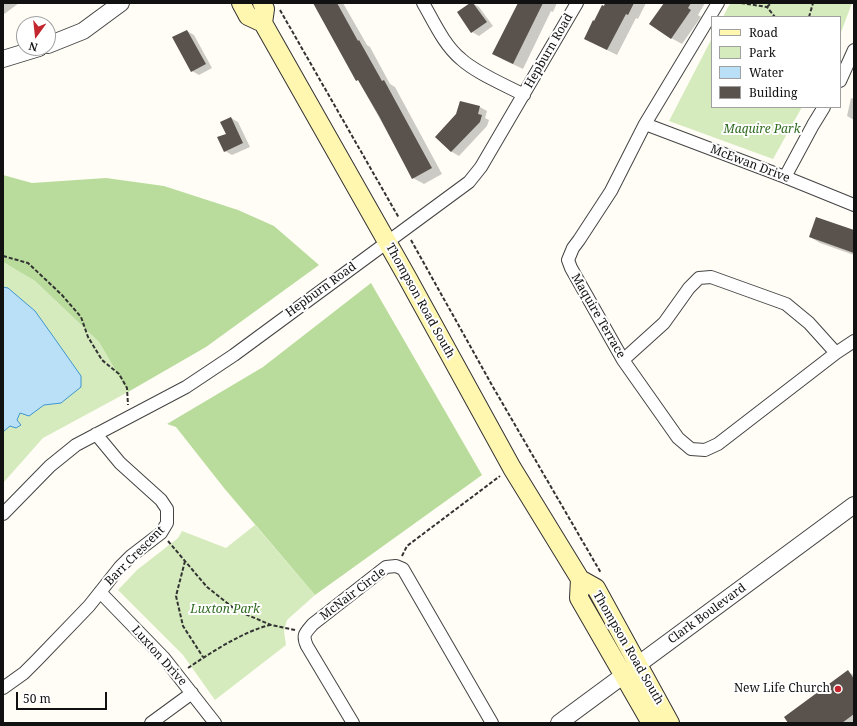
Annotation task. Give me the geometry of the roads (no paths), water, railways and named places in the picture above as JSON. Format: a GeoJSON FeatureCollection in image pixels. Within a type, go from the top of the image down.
{"type":"FeatureCollection","features":[{"type":"Feature","properties":{"kind":"main road","name":"Thompson Road South"},"geometry":{"type":"LineString","coordinates":[[240,3],[248,16],[263,23],[387,242],[512,468],[580,579],[596,588],[670,723]]}},
{"type":"Feature","properties":{"kind":"main road","name":"Thompson Road South"},"geometry":{"type":"LineString","coordinates":[[262,3],[265,9],[263,23]]}},
{"type":"Feature","properties":{"kind":"main road","name":"Thompson Road South"},"geometry":{"type":"LineString","coordinates":[[580,579],[579,598],[651,723]]}},
{"type":"Feature","properties":{"kind":"street"},"geometry":{"type":"LineString","coordinates":[[56,42],[83,31],[121,3]]}},
{"type":"Feature","properties":{"kind":"street"},"geometry":{"type":"LineString","coordinates":[[423,3],[448,46],[460,59],[524,95]]}},
{"type":"Feature","properties":{"kind":"street","name":"Hepburn Road"},"geometry":{"type":"LineString","coordinates":[[3,514],[50,466],[76,445],[186,387],[234,355],[469,182],[481,167],[577,3]]}},
{"type":"Feature","properties":{"kind":"street","name":"Maquire Terrace"},"geometry":{"type":"LineString","coordinates":[[718,3],[645,124],[611,190],[579,240],[572,248],[568,260],[571,268],[623,360],[678,438],[691,449],[705,450],[718,444],[836,353],[854,341]]}},
{"type":"Feature","properties":{"kind":"street"},"geometry":{"type":"LineString","coordinates":[[846,78],[854,50]]}},
{"type":"Feature","properties":{"kind":"street"},"geometry":{"type":"LineString","coordinates":[[3,59],[16,55]]}},
{"type":"Feature","properties":{"kind":"street"},"geometry":{"type":"LineString","coordinates":[[785,177],[823,108]]}},
{"type":"Feature","properties":{"kind":"street","name":"McEwan Drive"},"geometry":{"type":"LineString","coordinates":[[645,124],[854,205]]}},
{"type":"Feature","properties":{"kind":"street"},"geometry":{"type":"LineString","coordinates":[[623,360],[664,324],[689,288],[700,278],[711,277],[786,304],[809,323],[836,353]]}},
{"type":"Feature","properties":{"kind":"street","name":"Barr Crescent"},"geometry":{"type":"LineString","coordinates":[[3,688],[24,673],[89,606],[120,567],[131,556],[161,533],[167,523],[167,509],[164,505],[120,463],[96,434]]}},
{"type":"Feature","properties":{"kind":"street","name":"Clark Boulevard"},"geometry":{"type":"LineString","coordinates":[[559,723],[854,505]]}},
{"type":"Feature","properties":{"kind":"street","name":"McNair Circle"},"geometry":{"type":"LineString","coordinates":[[353,723],[307,646],[304,640],[305,633],[313,624],[386,567],[396,566],[403,569],[492,723]]}},
{"type":"Feature","properties":{"kind":"street","name":"Luxton Drive"},"geometry":{"type":"LineString","coordinates":[[100,592],[164,658],[215,723]]}},
{"type":"Feature","properties":{"kind":"street"},"geometry":{"type":"LineString","coordinates":[[151,723],[192,692]]}},
{"type":"Feature","properties":{"kind":"water"},"geometry":{"type":"Polygon","coordinates":[[[3,287],[8,288],[35,311],[81,376],[81,387],[61,403],[44,405],[29,416],[20,413],[17,420],[21,425],[16,428],[10,426],[3,432],[3,287]]]}},
{"type":"Feature","properties":{"kind":"place","name":"New Life Church"},"geometry":{"type":"Point","coordinates":[838,689]}},
{"type":"Feature","properties":{"kind":"park label","name":"Maquire Park"},"geometry":{"type":"Point","coordinates":[762,130]}},
{"type":"Feature","properties":{"kind":"park label","name":"Luxton Park"},"geometry":{"type":"Point","coordinates":[225,610]}}]}
